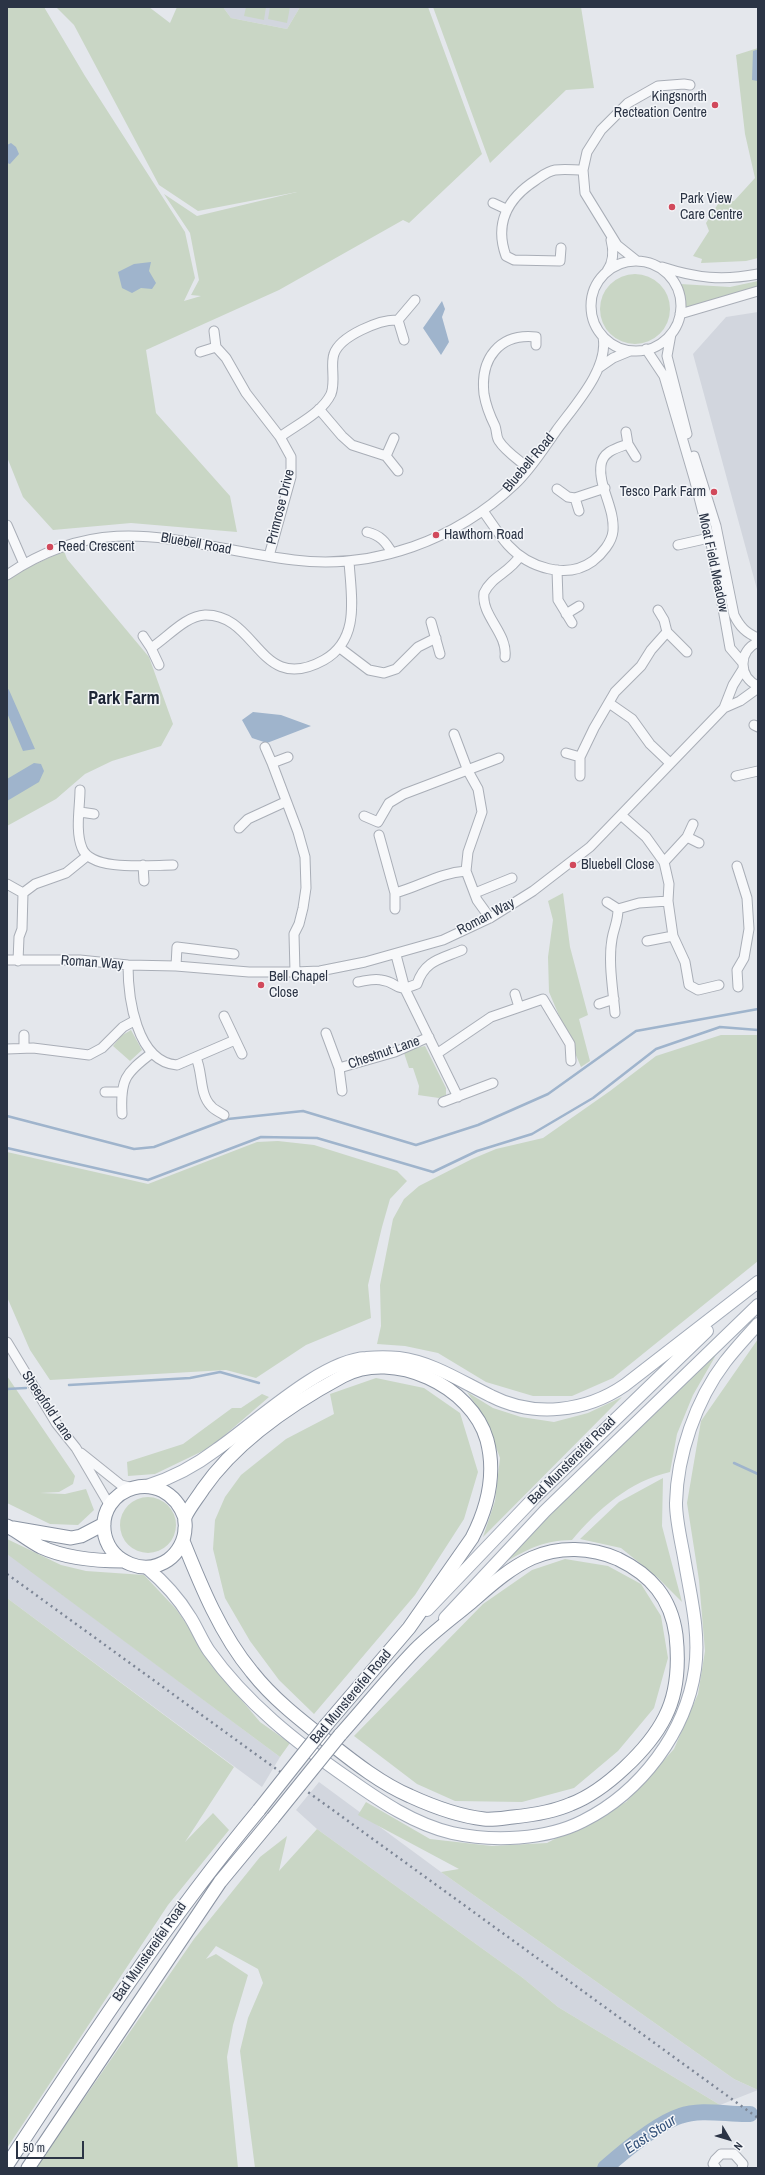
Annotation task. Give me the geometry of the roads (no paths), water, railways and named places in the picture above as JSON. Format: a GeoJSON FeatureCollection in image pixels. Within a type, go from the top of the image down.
{"type":"FeatureCollection","features":[{"type":"Feature","properties":{"kind":"highway"},"geometry":{"type":"LineString","coordinates":[[185,1518],[204,1488],[226,1460],[285,1412],[345,1375],[370,1368],[401,1368],[429,1377],[455,1393],[476,1418],[487,1440],[490,1467],[490,1488],[484,1511],[472,1538],[409,1628]]}},
{"type":"Feature","properties":{"kind":"highway"},"geometry":{"type":"LineString","coordinates":[[147,1486],[167,1492],[181,1508],[185,1518],[186,1530],[183,1541],[177,1552],[168,1560],[158,1565],[146,1567],[134,1566],[123,1561],[109,1545],[105,1535],[104,1524],[110,1506],[124,1492],[134,1488],[147,1486]]}},
{"type":"Feature","properties":{"kind":"highway"},"geometry":{"type":"LineString","coordinates":[[9,1527],[71,1538],[81,1536],[104,1524]]}},
{"type":"Feature","properties":{"kind":"highway"},"geometry":{"type":"LineString","coordinates":[[9,1527],[42,1547],[85,1558],[106,1561],[123,1561]]}},
{"type":"Feature","properties":{"kind":"highway"},"geometry":{"type":"LineString","coordinates":[[183,1541],[202,1590],[227,1635],[251,1672],[286,1707],[348,1758],[397,1791],[443,1811],[486,1820],[534,1815],[573,1804],[619,1773],[641,1752],[665,1718],[675,1690],[678,1652],[675,1628],[668,1603],[649,1578],[630,1565],[611,1556],[589,1550],[554,1551],[531,1559],[496,1581],[416,1649]]}},
{"type":"Feature","properties":{"kind":"highway","name":"Bad Munstereifel Road"},"geometry":{"type":"LineString","coordinates":[[7,2164],[137,1969],[210,1868],[327,1724],[409,1628]]}},
{"type":"Feature","properties":{"kind":"highway","name":"Bad Munstereifel Road"},"geometry":{"type":"LineString","coordinates":[[28,2168],[220,1882],[340,1735],[416,1649]]}},
{"type":"Feature","properties":{"kind":"main road"},"geometry":{"type":"LineString","coordinates":[[147,1486],[164,1481],[195,1464],[278,1403],[336,1365],[364,1358],[400,1358],[432,1367],[492,1397],[527,1409],[561,1409],[592,1403],[613,1394],[758,1284]]}},
{"type":"Feature","properties":{"kind":"main road","name":"Bad Munstereifel Road"},"geometry":{"type":"LineString","coordinates":[[409,1628],[611,1422],[688,1348],[758,1284]]}},
{"type":"Feature","properties":{"kind":"main road","name":"Bad Munstereifel Road"},"geometry":{"type":"LineString","coordinates":[[416,1649],[545,1511],[758,1305]]}},
{"type":"Feature","properties":{"kind":"main road"},"geometry":{"type":"LineString","coordinates":[[146,1567],[173,1591],[208,1650],[248,1698],[300,1742],[391,1807],[419,1821],[451,1832],[485,1838],[525,1837],[552,1832],[582,1822],[618,1799],[645,1771],[666,1746],[684,1713],[695,1668],[695,1617],[676,1504],[682,1462],[692,1424],[709,1387],[724,1363],[758,1324]]}},
{"type":"Feature","properties":{"kind":"street"},"geometry":{"type":"LineString","coordinates":[[655,265],[663,270],[673,281],[679,294],[680,314],[671,334],[660,343],[646,349],[632,350],[622,348],[603,337],[593,320],[591,298],[596,284],[611,265],[613,247],[609,234],[600,216],[584,193],[583,170],[587,152],[601,130],[628,103],[658,86],[690,85]]}},
{"type":"Feature","properties":{"kind":"street"},"geometry":{"type":"LineString","coordinates":[[561,248],[560,261],[514,260],[506,256],[503,247],[502,230],[506,209],[523,189],[545,174],[555,170],[583,170]]}},
{"type":"Feature","properties":{"kind":"street"},"geometry":{"type":"LineString","coordinates":[[493,203],[506,209]]}},
{"type":"Feature","properties":{"kind":"street"},"geometry":{"type":"LineString","coordinates":[[609,234],[623,251],[637,261]]}},
{"type":"Feature","properties":{"kind":"street"},"geometry":{"type":"LineString","coordinates":[[605,273],[621,263],[637,261],[693,277],[734,278],[758,274]]}},
{"type":"Feature","properties":{"kind":"street"},"geometry":{"type":"LineString","coordinates":[[680,314],[758,291]]}},
{"type":"Feature","properties":{"kind":"street"},"geometry":{"type":"LineString","coordinates":[[398,320],[415,300]]}},
{"type":"Feature","properties":{"kind":"street"},"geometry":{"type":"LineString","coordinates":[[280,437],[319,409],[331,393],[333,383],[333,358],[337,349],[350,337],[374,323],[389,319],[398,320]]}},
{"type":"Feature","properties":{"kind":"street"},"geometry":{"type":"LineString","coordinates":[[398,320],[404,340]]}},
{"type":"Feature","properties":{"kind":"street"},"geometry":{"type":"LineString","coordinates":[[200,352],[216,347],[214,332]]}},
{"type":"Feature","properties":{"kind":"street","name":"Moat Field Meadow"},"geometry":{"type":"LineString","coordinates":[[671,334],[667,356],[671,375],[691,448],[716,526],[734,616],[739,625],[748,634],[758,638]]}},
{"type":"Feature","properties":{"kind":"street"},"geometry":{"type":"LineString","coordinates":[[528,468],[498,440],[484,394],[484,375],[487,361],[498,347],[510,339],[524,336],[536,337],[536,345]]}},
{"type":"Feature","properties":{"kind":"street","name":"Bluebell Road"},"geometry":{"type":"LineString","coordinates":[[7,575],[47,552],[76,542],[121,535],[148,536],[295,560],[350,561],[392,553],[433,540],[482,511],[515,484],[578,400],[600,367],[604,351],[603,337]]}},
{"type":"Feature","properties":{"kind":"street","name":"Primrose Drive"},"geometry":{"type":"LineString","coordinates":[[216,347],[226,358],[246,393],[280,437],[291,457],[291,477],[269,556]]}},
{"type":"Feature","properties":{"kind":"street","name":"Moat Field Meadow"},"geometry":{"type":"LineString","coordinates":[[646,349],[664,376],[694,478],[713,552],[730,648],[743,666],[747,678],[758,687]]}},
{"type":"Feature","properties":{"kind":"street","name":"Bluebell Road"},"geometry":{"type":"LineString","coordinates":[[600,367],[613,358],[632,350]]}},
{"type":"Feature","properties":{"kind":"street"},"geometry":{"type":"LineString","coordinates":[[319,409],[342,436],[352,444],[386,456],[398,471]]}},
{"type":"Feature","properties":{"kind":"street"},"geometry":{"type":"LineString","coordinates":[[626,432],[628,444],[636,457]]}},
{"type":"Feature","properties":{"kind":"street"},"geometry":{"type":"LineString","coordinates":[[386,456],[394,438]]}},
{"type":"Feature","properties":{"kind":"street"},"geometry":{"type":"LineString","coordinates":[[482,511],[507,544],[520,556],[541,567],[557,570],[577,568],[590,563],[606,548],[613,532],[613,518],[601,469],[604,457],[611,450],[628,444]]}},
{"type":"Feature","properties":{"kind":"street"},"geometry":{"type":"LineString","coordinates":[[557,489],[568,497],[575,498],[605,488]]}},
{"type":"Feature","properties":{"kind":"street"},"geometry":{"type":"LineString","coordinates":[[575,498],[579,511]]}},
{"type":"Feature","properties":{"kind":"street"},"geometry":{"type":"LineString","coordinates":[[7,520],[9,529],[24,564]]}},
{"type":"Feature","properties":{"kind":"street"},"geometry":{"type":"LineString","coordinates":[[367,532],[375,534],[384,540],[392,553]]}},
{"type":"Feature","properties":{"kind":"street"},"geometry":{"type":"LineString","coordinates":[[678,546],[709,538]]}},
{"type":"Feature","properties":{"kind":"street"},"geometry":{"type":"LineString","coordinates":[[505,657],[504,642],[485,605],[484,593],[494,579],[510,569],[520,556]]}},
{"type":"Feature","properties":{"kind":"street"},"geometry":{"type":"LineString","coordinates":[[151,648],[168,637],[187,620],[197,616],[206,615],[232,622],[272,662],[290,670],[315,665],[340,648],[350,626],[352,614],[350,561]]}},
{"type":"Feature","properties":{"kind":"street"},"geometry":{"type":"LineString","coordinates":[[557,570],[558,600],[572,623]]}},
{"type":"Feature","properties":{"kind":"street"},"geometry":{"type":"LineString","coordinates":[[566,614],[579,606]]}},
{"type":"Feature","properties":{"kind":"street"},"geometry":{"type":"LineString","coordinates":[[658,610],[664,620],[667,632],[687,652]]}},
{"type":"Feature","properties":{"kind":"street"},"geometry":{"type":"LineString","coordinates":[[431,622],[440,654]]}},
{"type":"Feature","properties":{"kind":"street"},"geometry":{"type":"LineString","coordinates":[[580,776],[580,757],[594,728],[615,692],[641,666],[650,650],[667,632]]}},
{"type":"Feature","properties":{"kind":"street"},"geometry":{"type":"LineString","coordinates":[[143,636],[151,648],[159,665]]}},
{"type":"Feature","properties":{"kind":"street"},"geometry":{"type":"LineString","coordinates":[[340,648],[369,670],[384,673],[396,668],[418,647],[436,638]]}},
{"type":"Feature","properties":{"kind":"street","name":"Roman Way"},"geometry":{"type":"LineString","coordinates":[[724,708],[733,685],[743,666],[744,654],[750,647],[758,642]]}},
{"type":"Feature","properties":{"kind":"street","name":"Roman Way"},"geometry":{"type":"LineString","coordinates":[[7,960],[80,960],[128,966],[176,966],[250,972],[320,971],[396,954],[443,940],[490,918],[533,891],[584,852],[724,708],[743,699],[758,687]]}},
{"type":"Feature","properties":{"kind":"street"},"geometry":{"type":"LineString","coordinates":[[609,703],[632,719],[650,744],[670,763]]}},
{"type":"Feature","properties":{"kind":"street"},"geometry":{"type":"LineString","coordinates":[[454,734],[468,771],[478,790],[482,812],[468,852],[466,871],[477,900],[490,918]]}},
{"type":"Feature","properties":{"kind":"street"},"geometry":{"type":"LineString","coordinates":[[264,747],[272,763],[300,840],[306,873],[304,908],[294,934],[295,972]]}},
{"type":"Feature","properties":{"kind":"street"},"geometry":{"type":"LineString","coordinates":[[566,753],[580,757]]}},
{"type":"Feature","properties":{"kind":"street"},"geometry":{"type":"LineString","coordinates":[[272,763],[288,757]]}},
{"type":"Feature","properties":{"kind":"street"},"geometry":{"type":"LineString","coordinates":[[364,816],[378,822],[389,803],[404,794],[434,781],[468,771],[499,758]]}},
{"type":"Feature","properties":{"kind":"street"},"geometry":{"type":"LineString","coordinates":[[736,776],[758,771]]}},
{"type":"Feature","properties":{"kind":"street"},"geometry":{"type":"LineString","coordinates":[[80,790],[79,839],[82,849],[88,856],[104,864],[173,865]]}},
{"type":"Feature","properties":{"kind":"street"},"geometry":{"type":"LineString","coordinates":[[239,828],[248,819],[285,802]]}},
{"type":"Feature","properties":{"kind":"street"},"geometry":{"type":"LineString","coordinates":[[80,812],[94,814]]}},
{"type":"Feature","properties":{"kind":"street"},"geometry":{"type":"LineString","coordinates":[[621,815],[646,837],[664,862],[669,884],[668,901],[673,936],[685,962],[689,985],[698,990],[719,985]]}},
{"type":"Feature","properties":{"kind":"street"},"geometry":{"type":"LineString","coordinates":[[664,862],[687,837],[693,824]]}},
{"type":"Feature","properties":{"kind":"street"},"geometry":{"type":"LineString","coordinates":[[379,835],[396,893],[395,910]]}},
{"type":"Feature","properties":{"kind":"street"},"geometry":{"type":"LineString","coordinates":[[687,837],[699,844]]}},
{"type":"Feature","properties":{"kind":"street"},"geometry":{"type":"LineString","coordinates":[[23,893],[35,884],[66,873],[88,856]]}},
{"type":"Feature","properties":{"kind":"street"},"geometry":{"type":"LineString","coordinates":[[143,865],[144,881]]}},
{"type":"Feature","properties":{"kind":"street"},"geometry":{"type":"LineString","coordinates":[[737,866],[747,898],[753,929],[744,958],[737,970],[738,987]]}},
{"type":"Feature","properties":{"kind":"street"},"geometry":{"type":"LineString","coordinates":[[396,893],[419,886],[440,875],[466,871]]}},
{"type":"Feature","properties":{"kind":"street"},"geometry":{"type":"LineString","coordinates":[[475,893],[512,878]]}},
{"type":"Feature","properties":{"kind":"street"},"geometry":{"type":"LineString","coordinates":[[7,884],[23,893]]}},
{"type":"Feature","properties":{"kind":"street"},"geometry":{"type":"LineString","coordinates":[[18,960],[19,937],[22,929],[23,893]]}},
{"type":"Feature","properties":{"kind":"street"},"geometry":{"type":"LineString","coordinates":[[607,902],[618,909],[639,903],[668,901]]}},
{"type":"Feature","properties":{"kind":"street"},"geometry":{"type":"LineString","coordinates":[[615,1013],[611,964],[612,938],[618,923],[618,909]]}},
{"type":"Feature","properties":{"kind":"street"},"geometry":{"type":"LineString","coordinates":[[647,941],[673,936]]}},
{"type":"Feature","properties":{"kind":"street"},"geometry":{"type":"LineString","coordinates":[[176,966],[177,948],[234,954]]}},
{"type":"Feature","properties":{"kind":"street"},"geometry":{"type":"LineString","coordinates":[[358,982],[381,980],[405,989],[417,984],[422,970],[427,965],[462,950]]}},
{"type":"Feature","properties":{"kind":"street","name":"Chestnut Lane"},"geometry":{"type":"LineString","coordinates":[[396,954],[405,989],[438,1053],[458,1097]]}},
{"type":"Feature","properties":{"kind":"street"},"geometry":{"type":"LineString","coordinates":[[128,966],[128,983],[134,1021],[152,1053],[170,1064],[177,1065],[235,1040]]}},
{"type":"Feature","properties":{"kind":"street"},"geometry":{"type":"LineString","coordinates":[[515,994],[519,1007]]}},
{"type":"Feature","properties":{"kind":"street","name":"Chestnut Lane"},"geometry":{"type":"LineString","coordinates":[[438,1053],[465,1037],[491,1017],[543,999],[570,1044],[571,1061]]}},
{"type":"Feature","properties":{"kind":"street"},"geometry":{"type":"LineString","coordinates":[[599,1004],[614,1000]]}},
{"type":"Feature","properties":{"kind":"street"},"geometry":{"type":"LineString","coordinates":[[224,1016],[242,1054]]}},
{"type":"Feature","properties":{"kind":"street"},"geometry":{"type":"LineString","coordinates":[[7,1049],[24,1048],[89,1055],[102,1048],[123,1027],[134,1021]]}},
{"type":"Feature","properties":{"kind":"street","name":"Chestnut Lane"},"geometry":{"type":"LineString","coordinates":[[326,1033],[339,1068],[342,1091]]}},
{"type":"Feature","properties":{"kind":"street"},"geometry":{"type":"LineString","coordinates":[[24,1035],[24,1048]]}},
{"type":"Feature","properties":{"kind":"street","name":"Chestnut Lane"},"geometry":{"type":"LineString","coordinates":[[339,1068],[395,1052],[429,1037]]}},
{"type":"Feature","properties":{"kind":"street"},"geometry":{"type":"LineString","coordinates":[[122,1114],[121,1092],[124,1081],[132,1069],[152,1053]]}},
{"type":"Feature","properties":{"kind":"street"},"geometry":{"type":"LineString","coordinates":[[196,1058],[201,1068],[204,1091],[210,1105],[224,1115]]}},
{"type":"Feature","properties":{"kind":"street"},"geometry":{"type":"LineString","coordinates":[[443,1102],[493,1083]]}},
{"type":"Feature","properties":{"kind":"street"},"geometry":{"type":"LineString","coordinates":[[105,1092],[121,1092]]}},
{"type":"Feature","properties":{"kind":"street","name":"Sheepfold Lane"},"geometry":{"type":"LineString","coordinates":[[7,1342],[56,1423],[76,1448],[110,1506]]}},
{"type":"Feature","properties":{"kind":"street","name":"Sheepfold Lane"},"geometry":{"type":"LineString","coordinates":[[76,1448],[121,1485],[134,1488]]}},
{"type":"Feature","properties":{"kind":"street"},"geometry":{"type":"LineString","coordinates":[[716,2168],[713,2164],[721,2154],[734,2154],[743,2164],[742,2168]]}},
{"type":"Feature","properties":{"kind":"water"},"geometry":{"type":"Polygon","coordinates":[[[758,50],[758,81],[752,80],[753,51],[758,50]]]}},
{"type":"Feature","properties":{"kind":"water"},"geometry":{"type":"Polygon","coordinates":[[[11,143],[16,147],[19,154],[10,164],[7,163],[7,145],[11,143]]]}},
{"type":"Feature","properties":{"kind":"water"},"geometry":{"type":"Polygon","coordinates":[[[151,262],[149,271],[156,283],[152,289],[141,288],[132,293],[122,288],[118,272],[134,264],[151,262]]]}},
{"type":"Feature","properties":{"kind":"water"},"geometry":{"type":"Polygon","coordinates":[[[442,301],[445,309],[442,317],[449,342],[441,355],[423,328],[442,301]]]}},
{"type":"Feature","properties":{"kind":"water"},"geometry":{"type":"Polygon","coordinates":[[[7,688],[35,749],[23,751],[7,713],[7,688]]]}},
{"type":"Feature","properties":{"kind":"water"},"geometry":{"type":"Polygon","coordinates":[[[253,712],[281,715],[311,726],[267,743],[252,738],[242,720],[253,712]]]}},
{"type":"Feature","properties":{"kind":"water"},"geometry":{"type":"Polygon","coordinates":[[[34,763],[41,764],[44,771],[39,782],[7,801],[7,779],[34,763]]]}},
{"type":"Feature","properties":{"kind":"waterway"},"geometry":{"type":"LineString","coordinates":[[7,1116],[134,1149],[154,1147],[228,1119],[303,1111],[416,1145],[478,1125],[548,1094],[636,1031],[758,1009]]}},
{"type":"Feature","properties":{"kind":"waterway"},"geometry":{"type":"LineString","coordinates":[[7,1148],[148,1180],[261,1137],[317,1138],[433,1172],[477,1151],[532,1134],[593,1098],[656,1049],[720,1027],[758,1030]]}},
{"type":"Feature","properties":{"kind":"waterway"},"geometry":{"type":"LineString","coordinates":[[69,1385],[190,1378],[220,1372],[259,1383]]}},
{"type":"Feature","properties":{"kind":"waterway"},"geometry":{"type":"LineString","coordinates":[[7,1389],[26,1388]]}},
{"type":"Feature","properties":{"kind":"waterway"},"geometry":{"type":"LineString","coordinates":[[734,1463],[758,1474]]}},
{"type":"Feature","properties":{"kind":"waterway","name":"East Stour"},"geometry":{"type":"LineString","coordinates":[[605,2168],[651,2131],[680,2116],[697,2112],[750,2114]]}},
{"type":"Feature","properties":{"kind":"railway"},"geometry":{"type":"LineString","coordinates":[[7,1574],[758,2118]]}},
{"type":"Feature","properties":{"kind":"place","name":"Kingsnorth Recteation Centre"},"geometry":{"type":"Point","coordinates":[715,105]}},
{"type":"Feature","properties":{"kind":"place","name":"Park View Care Centre"},"geometry":{"type":"Point","coordinates":[672,207]}},
{"type":"Feature","properties":{"kind":"place","name":"Tesco Park Farm"},"geometry":{"type":"Point","coordinates":[714,492]}},
{"type":"Feature","properties":{"kind":"place","name":"Hawthorn Road"},"geometry":{"type":"Point","coordinates":[436,535]}},
{"type":"Feature","properties":{"kind":"place","name":"Reed Crescent"},"geometry":{"type":"Point","coordinates":[50,547]}},
{"type":"Feature","properties":{"kind":"place","name":"Bluebell Close"},"geometry":{"type":"Point","coordinates":[573,865]}},
{"type":"Feature","properties":{"kind":"place","name":"Bell Chapel Close"},"geometry":{"type":"Point","coordinates":[261,985]}},
{"type":"Feature","properties":{"kind":"district","name":"Park Farm"},"geometry":{"type":"Point","coordinates":[124,699]}}]}
